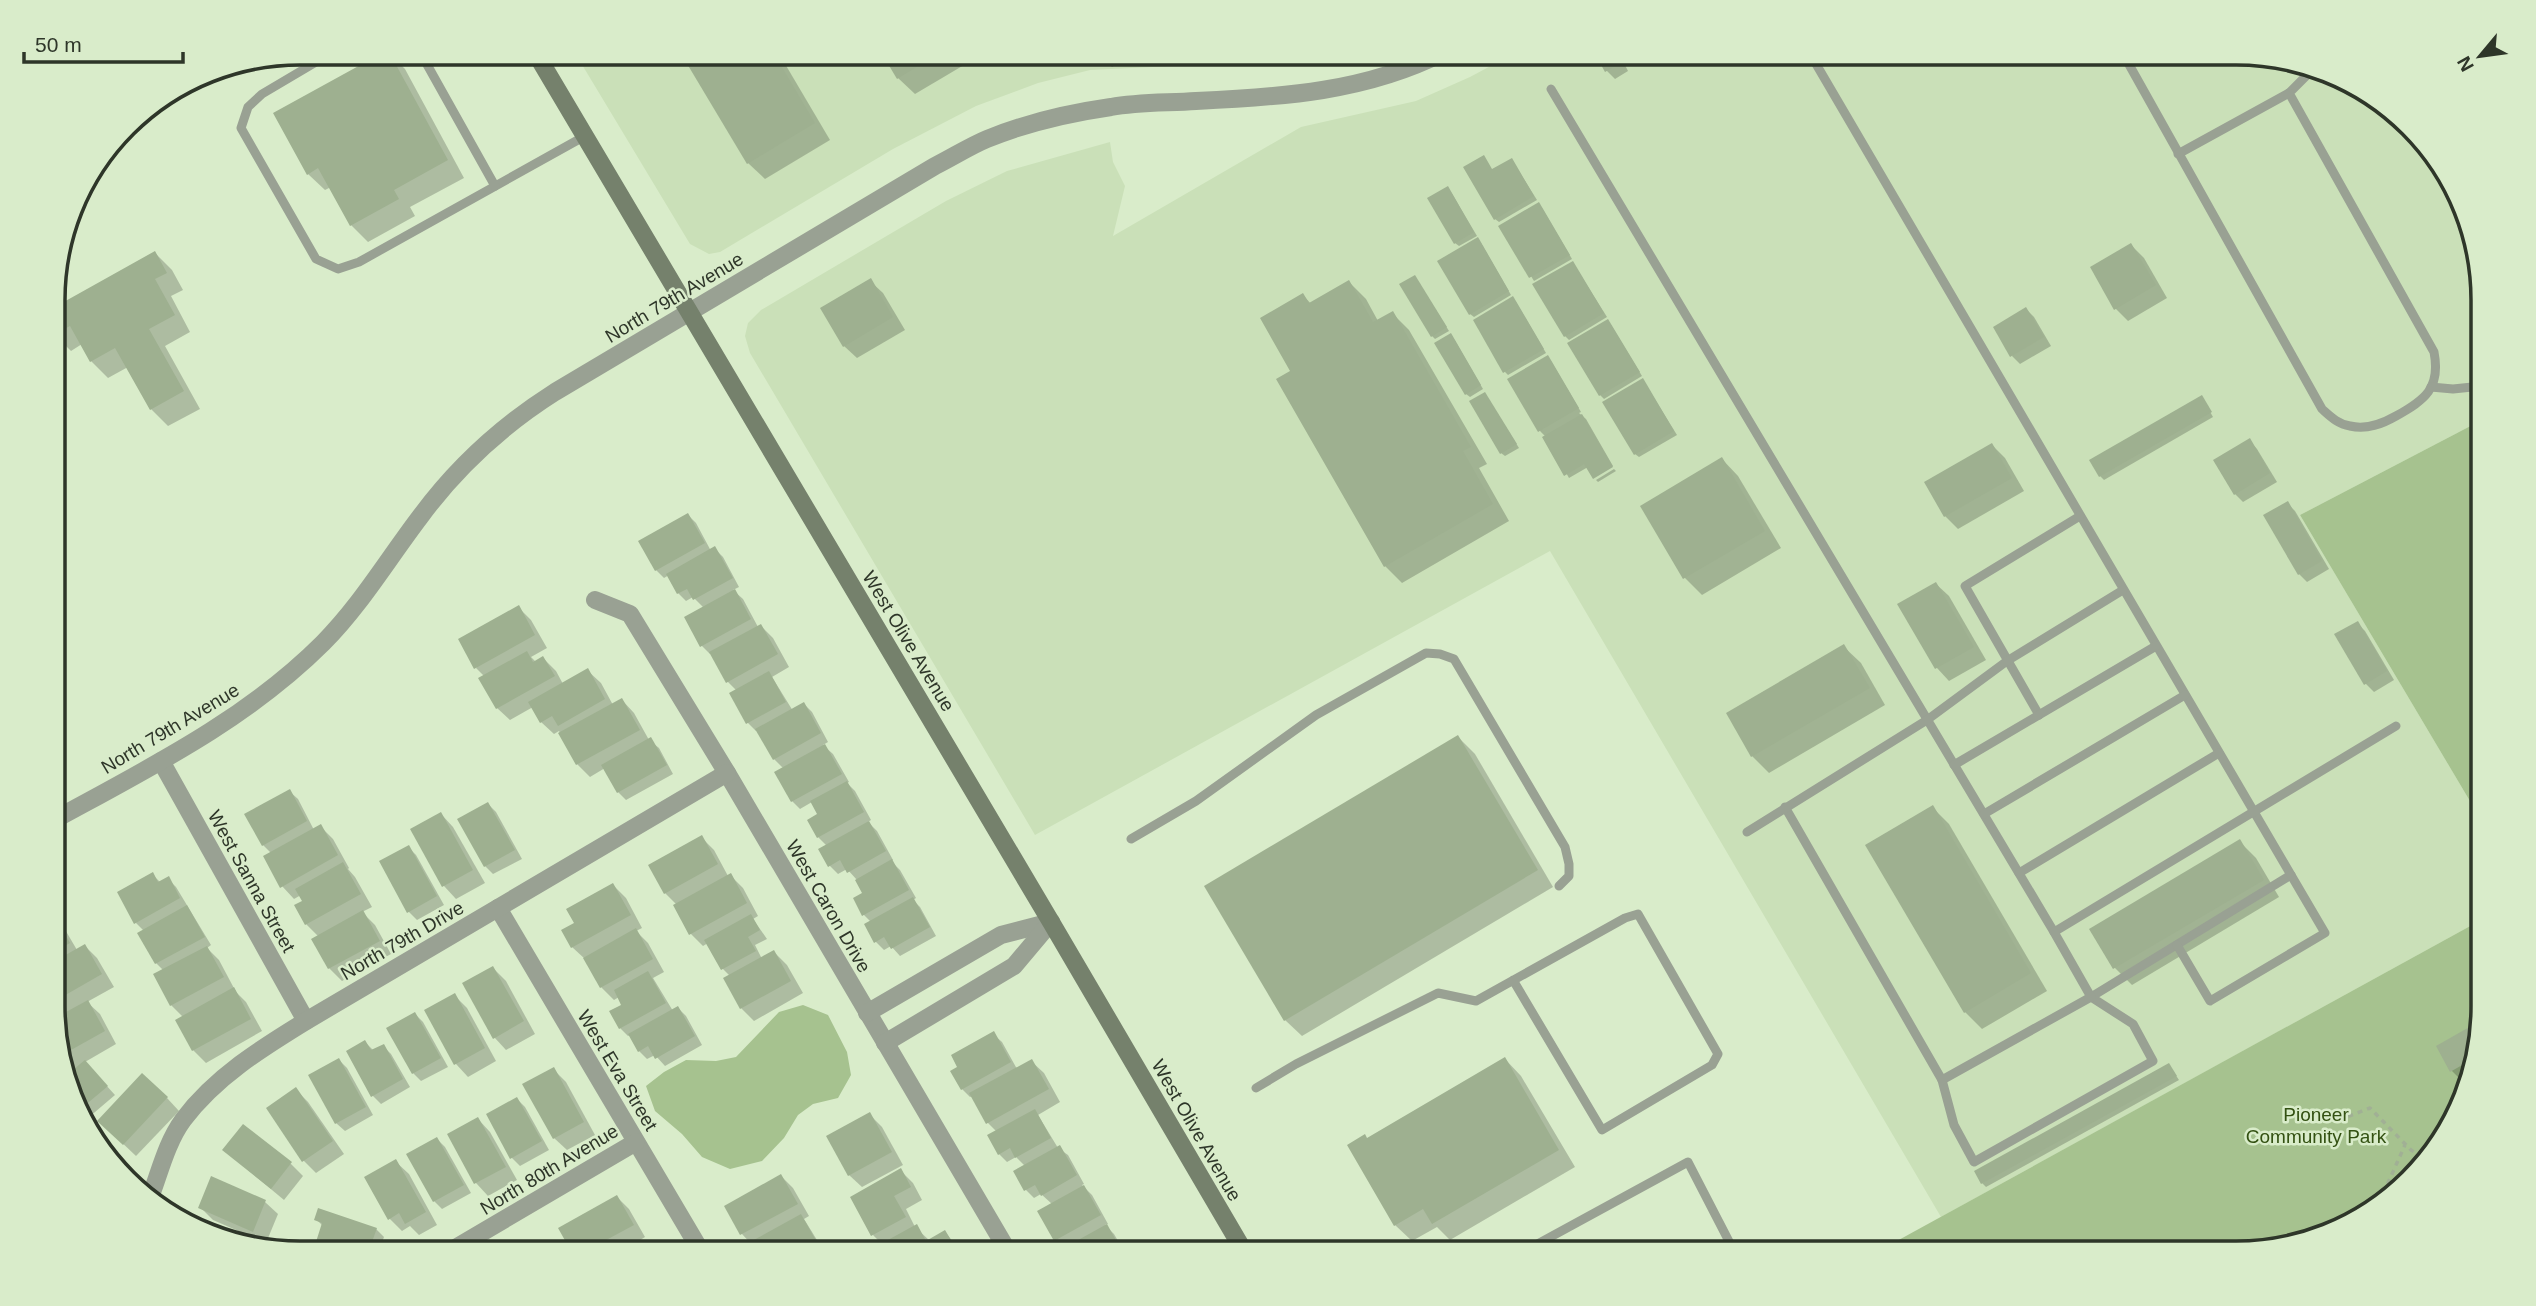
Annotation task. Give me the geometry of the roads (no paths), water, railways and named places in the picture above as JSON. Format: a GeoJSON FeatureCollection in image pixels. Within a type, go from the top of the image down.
{"type":"FeatureCollection","features":[{"type":"Feature","properties":{"kind":"main road","name":"West Olive Avenue"},"geometry":{"type":"LineString","coordinates":[[543,65],[1238,1241]]}},
{"type":"Feature","properties":{"kind":"street","name":"North 79th Avenue"},"geometry":{"type":"LineString","coordinates":[[65,814],[218,727],[255,702],[325,642],[453,477],[515,419],[555,392],[935,166],[986,139],[1028,124],[1113,106],[1294,95],[1349,87],[1415,65]]}},
{"type":"Feature","properties":{"kind":"street","name":"West Caron Drive"},"geometry":{"type":"LineString","coordinates":[[595,600],[631,614],[1002,1241]]}},
{"type":"Feature","properties":{"kind":"street","name":"West Sanna Street"},"geometry":{"type":"LineString","coordinates":[[161,761],[306,1021]]}},
{"type":"Feature","properties":{"kind":"street","name":"North 79th Drive"},"geometry":{"type":"LineString","coordinates":[[153,1189],[169,1146],[182,1121],[251,1055],[727,773]]}},
{"type":"Feature","properties":{"kind":"street","name":"West Eva Street"},"geometry":{"type":"LineString","coordinates":[[498,908],[695,1241]]}},
{"type":"Feature","properties":{"kind":"street"},"geometry":{"type":"LineString","coordinates":[[867,1013],[1000,935],[1051,922]]}},
{"type":"Feature","properties":{"kind":"street"},"geometry":{"type":"LineString","coordinates":[[885,1043],[1014,967],[1051,922]]}},
{"type":"Feature","properties":{"kind":"street","name":"North 80th Avenue"},"geometry":{"type":"LineString","coordinates":[[469,1241],[636,1142]]}},
{"type":"Feature","properties":{"kind":"lane"},"geometry":{"type":"LineString","coordinates":[[311,65],[262,94],[248,107],[241,128],[316,259],[338,269],[359,262],[585,136]]}},
{"type":"Feature","properties":{"kind":"lane"},"geometry":{"type":"LineString","coordinates":[[427,65],[495,186]]}},
{"type":"Feature","properties":{"kind":"lane"},"geometry":{"type":"LineString","coordinates":[[1817,65],[2325,933],[2210,1001],[2177,945]]}},
{"type":"Feature","properties":{"kind":"lane"},"geometry":{"type":"LineString","coordinates":[[2129,65],[2322,409],[2335,421],[2351,426],[2382,424],[2420,402],[2431,387],[2437,365],[2434,352],[2289,93]]}},
{"type":"Feature","properties":{"kind":"lane"},"geometry":{"type":"LineString","coordinates":[[2178,154],[2289,93],[2306,76]]}},
{"type":"Feature","properties":{"kind":"lane"},"geometry":{"type":"LineString","coordinates":[[1551,89],[2091,997],[2133,1024],[2153,1061],[1974,1162],[1954,1125],[1942,1080],[1784,807]]}},
{"type":"Feature","properties":{"kind":"lane"},"geometry":{"type":"LineString","coordinates":[[2431,387],[2471,387]]}},
{"type":"Feature","properties":{"kind":"lane"},"geometry":{"type":"LineString","coordinates":[[2039,715],[1965,586],[2080,516]]}},
{"type":"Feature","properties":{"kind":"lane"},"geometry":{"type":"LineString","coordinates":[[1747,832],[1927,720],[2007,661],[2123,590]]}},
{"type":"Feature","properties":{"kind":"lane"},"geometry":{"type":"LineString","coordinates":[[1954,765],[2156,646]]}},
{"type":"Feature","properties":{"kind":"lane"},"geometry":{"type":"LineString","coordinates":[[1131,839],[1196,801],[1316,715],[1426,653],[1440,654],[1454,659],[1565,847],[1569,876],[1559,886]]}},
{"type":"Feature","properties":{"kind":"lane"},"geometry":{"type":"LineString","coordinates":[[1984,814],[2185,695]]}},
{"type":"Feature","properties":{"kind":"lane"},"geometry":{"type":"LineString","coordinates":[[2054,932],[2396,726]]}},
{"type":"Feature","properties":{"kind":"lane"},"geometry":{"type":"LineString","coordinates":[[2019,873],[2219,753]]}},
{"type":"Feature","properties":{"kind":"lane"},"geometry":{"type":"LineString","coordinates":[[1942,1080],[2091,997],[2291,875]]}},
{"type":"Feature","properties":{"kind":"lane"},"geometry":{"type":"LineString","coordinates":[[1255,1088],[1296,1064],[1438,993],[1476,1001],[1513,980],[1625,918],[1638,914],[1718,1054],[1712,1065],[1602,1130],[1513,980]]}},
{"type":"Feature","properties":{"kind":"lane"},"geometry":{"type":"LineString","coordinates":[[1543,1241],[1688,1163],[1729,1241]]}},
{"type":"Feature","properties":{"kind":"park label","name":"Pioneer Community Park"},"geometry":{"type":"Point","coordinates":[2316,1125]}}]}
